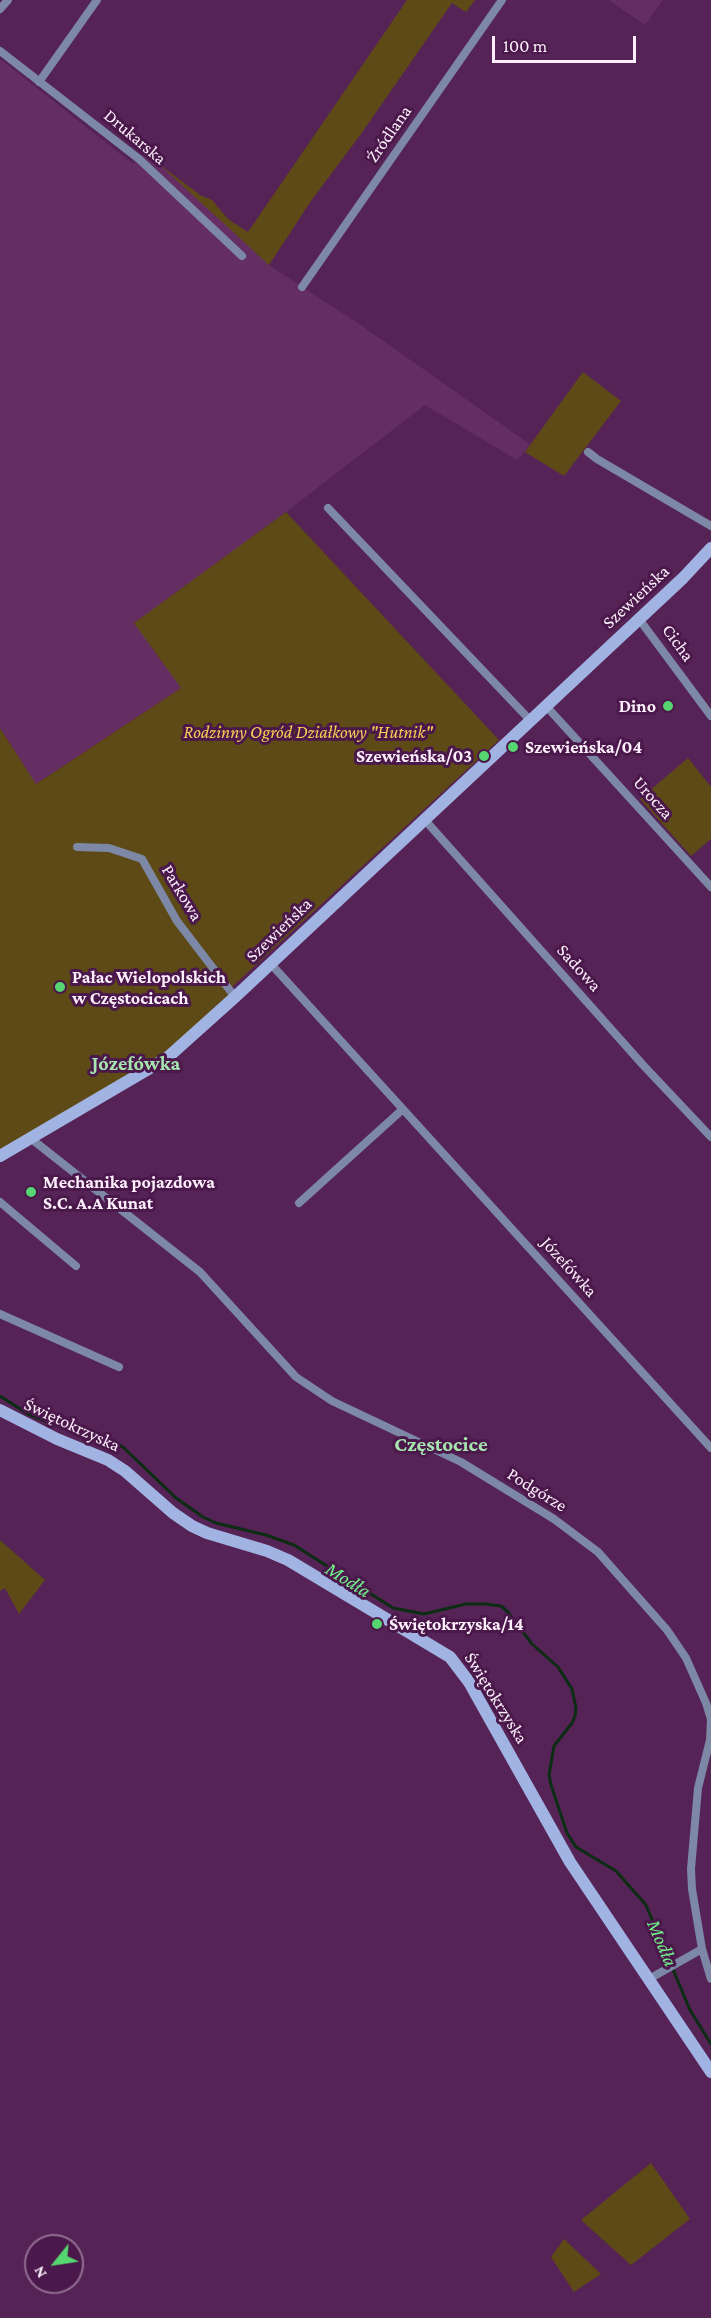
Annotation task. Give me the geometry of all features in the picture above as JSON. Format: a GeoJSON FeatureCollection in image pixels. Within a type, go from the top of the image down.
{"type":"FeatureCollection","features":[{"type":"Feature","properties":{"kind":"street"},"geometry":{"type":"LineString","coordinates":[[0,9],[8,0]]}},
{"type":"Feature","properties":{"kind":"street"},"geometry":{"type":"LineString","coordinates":[[39,82],[97,0]]}},
{"type":"Feature","properties":{"kind":"street","name":"Źródlana"},"geometry":{"type":"LineString","coordinates":[[302,287],[502,0]]}},
{"type":"Feature","properties":{"kind":"street","name":"Drukarska"},"geometry":{"type":"LineString","coordinates":[[0,51],[139,159],[242,256]]}},
{"type":"Feature","properties":{"kind":"street"},"geometry":{"type":"LineString","coordinates":[[588,452],[711,526]]}},
{"type":"Feature","properties":{"kind":"street"},"geometry":{"type":"LineString","coordinates":[[328,508],[530,720]]}},
{"type":"Feature","properties":{"kind":"street","name":"Szewieńska"},"geometry":{"type":"LineString","coordinates":[[0,1156],[29,1137],[147,1072],[167,1058],[235,998],[690,572],[711,548]]}},
{"type":"Feature","properties":{"kind":"street","name":"Cicha"},"geometry":{"type":"LineString","coordinates":[[639,619],[711,716]]}},
{"type":"Feature","properties":{"kind":"street","name":"Urocza"},"geometry":{"type":"LineString","coordinates":[[546,706],[711,887]]}},
{"type":"Feature","properties":{"kind":"street","name":"Sadowa"},"geometry":{"type":"LineString","coordinates":[[424,819],[643,1065],[711,1137]]}},
{"type":"Feature","properties":{"kind":"street","name":"Parkowa"},"geometry":{"type":"LineString","coordinates":[[77,847],[109,848],[142,859],[177,921],[235,998]]}},
{"type":"Feature","properties":{"kind":"street","name":"Józefówka"},"geometry":{"type":"LineString","coordinates":[[270,963],[711,1448]]}},
{"type":"Feature","properties":{"kind":"street"},"geometry":{"type":"LineString","coordinates":[[299,1203],[403,1109]]}},
{"type":"Feature","properties":{"kind":"street","name":"Podgórze"},"geometry":{"type":"LineString","coordinates":[[29,1137],[200,1272],[297,1377],[332,1401],[461,1462],[554,1519],[598,1552],[666,1630],[686,1658],[711,1719],[710,1740],[698,1788],[691,1869],[702,1949],[711,1979]]}},
{"type":"Feature","properties":{"kind":"street"},"geometry":{"type":"LineString","coordinates":[[0,1202],[76,1266]]}},
{"type":"Feature","properties":{"kind":"street"},"geometry":{"type":"LineString","coordinates":[[0,1314],[119,1367]]}},
{"type":"Feature","properties":{"kind":"street","name":"Świętokrzyska"},"geometry":{"type":"LineString","coordinates":[[0,1410],[57,1439],[108,1460],[125,1471],[173,1514],[192,1526],[288,1560],[450,1657],[469,1683],[570,1862],[653,1977],[711,2072]]}},
{"type":"Feature","properties":{"kind":"street"},"geometry":{"type":"LineString","coordinates":[[653,1977],[702,1949]]}},
{"type":"Feature","properties":{"kind":"shaded area"},"geometry":{"type":"Polygon","coordinates":[[[609,0],[663,0],[645,25],[609,0]]]}},
{"type":"Feature","properties":{"kind":"shaded area"},"geometry":{"type":"Polygon","coordinates":[[[0,59],[133,164],[147,152],[273,268],[358,323],[531,445],[517,460],[425,405],[286,512],[135,623],[182,688],[35,785],[0,728],[0,59]]]}},
{"type":"Feature","properties":{"kind":"green space"},"geometry":{"type":"Polygon","coordinates":[[[407,0],[475,0],[466,12],[452,3],[361,134],[311,201],[269,265],[159,164],[200,195],[212,200],[228,219],[248,232],[407,0]]]}},
{"type":"Feature","properties":{"kind":"green space"},"geometry":{"type":"Polygon","coordinates":[[[583,372],[621,401],[564,476],[525,452],[583,372]]]}},
{"type":"Feature","properties":{"kind":"green space","name":"Rodzinny Ogród Działkowy \"Hutnik\""},"geometry":{"type":"Polygon","coordinates":[[[286,512],[499,740],[232,987],[181,920],[142,855],[177,921],[235,997],[167,1058],[0,1156],[0,728],[36,784],[181,688],[134,623],[286,512]]]}},
{"type":"Feature","properties":{"kind":"green space"},"geometry":{"type":"Polygon","coordinates":[[[688,758],[711,787],[711,839],[691,856],[640,799],[688,758]]]}},
{"type":"Feature","properties":{"kind":"green space"},"geometry":{"type":"Polygon","coordinates":[[[0,1540],[45,1580],[19,1614],[5,1588],[0,1591],[0,1540]]]}},
{"type":"Feature","properties":{"kind":"green space"},"geometry":{"type":"Polygon","coordinates":[[[651,2163],[690,2219],[631,2265],[581,2220],[651,2163]]]}},
{"type":"Feature","properties":{"kind":"green space"},"geometry":{"type":"Polygon","coordinates":[[[564,2239],[601,2274],[574,2292],[551,2257],[564,2239]]]}},
{"type":"Feature","properties":{"kind":"waterway","name":"Modła"},"geometry":{"type":"LineString","coordinates":[[0,1396],[28,1414],[50,1423],[107,1437],[124,1448],[176,1498],[203,1517],[216,1523],[266,1535],[294,1545],[393,1608],[424,1614],[466,1604],[485,1604],[501,1606],[507,1611],[532,1644],[558,1667],[572,1689],[576,1708],[575,1716],[554,1746],[549,1775],[567,1833],[576,1847],[616,1871],[646,1905],[690,2010],[711,2044]]}},
{"type":"Feature","properties":{"kind":"place","name":"Dino"},"geometry":{"type":"Point","coordinates":[668,706]}},
{"type":"Feature","properties":{"kind":"place","name":"Szewieńska/04"},"geometry":{"type":"Point","coordinates":[513,747]}},
{"type":"Feature","properties":{"kind":"place","name":"Szewieńska/03"},"geometry":{"type":"Point","coordinates":[484,756]}},
{"type":"Feature","properties":{"kind":"place","name":"Pałac Wielopolskich w Częstocicach"},"geometry":{"type":"Point","coordinates":[60,987]}},
{"type":"Feature","properties":{"kind":"place","name":"Mechanika pojazdowa S.C. A.A Kunat"},"geometry":{"type":"Point","coordinates":[31,1192]}},
{"type":"Feature","properties":{"kind":"place","name":"Świętokrzyska/14"},"geometry":{"type":"Point","coordinates":[377,1624]}},
{"type":"Feature","properties":{"kind":"district","name":"Józefówka"},"geometry":{"type":"Point","coordinates":[136,1064]}},
{"type":"Feature","properties":{"kind":"district","name":"Częstocice"},"geometry":{"type":"Point","coordinates":[441,1445]}}]}
